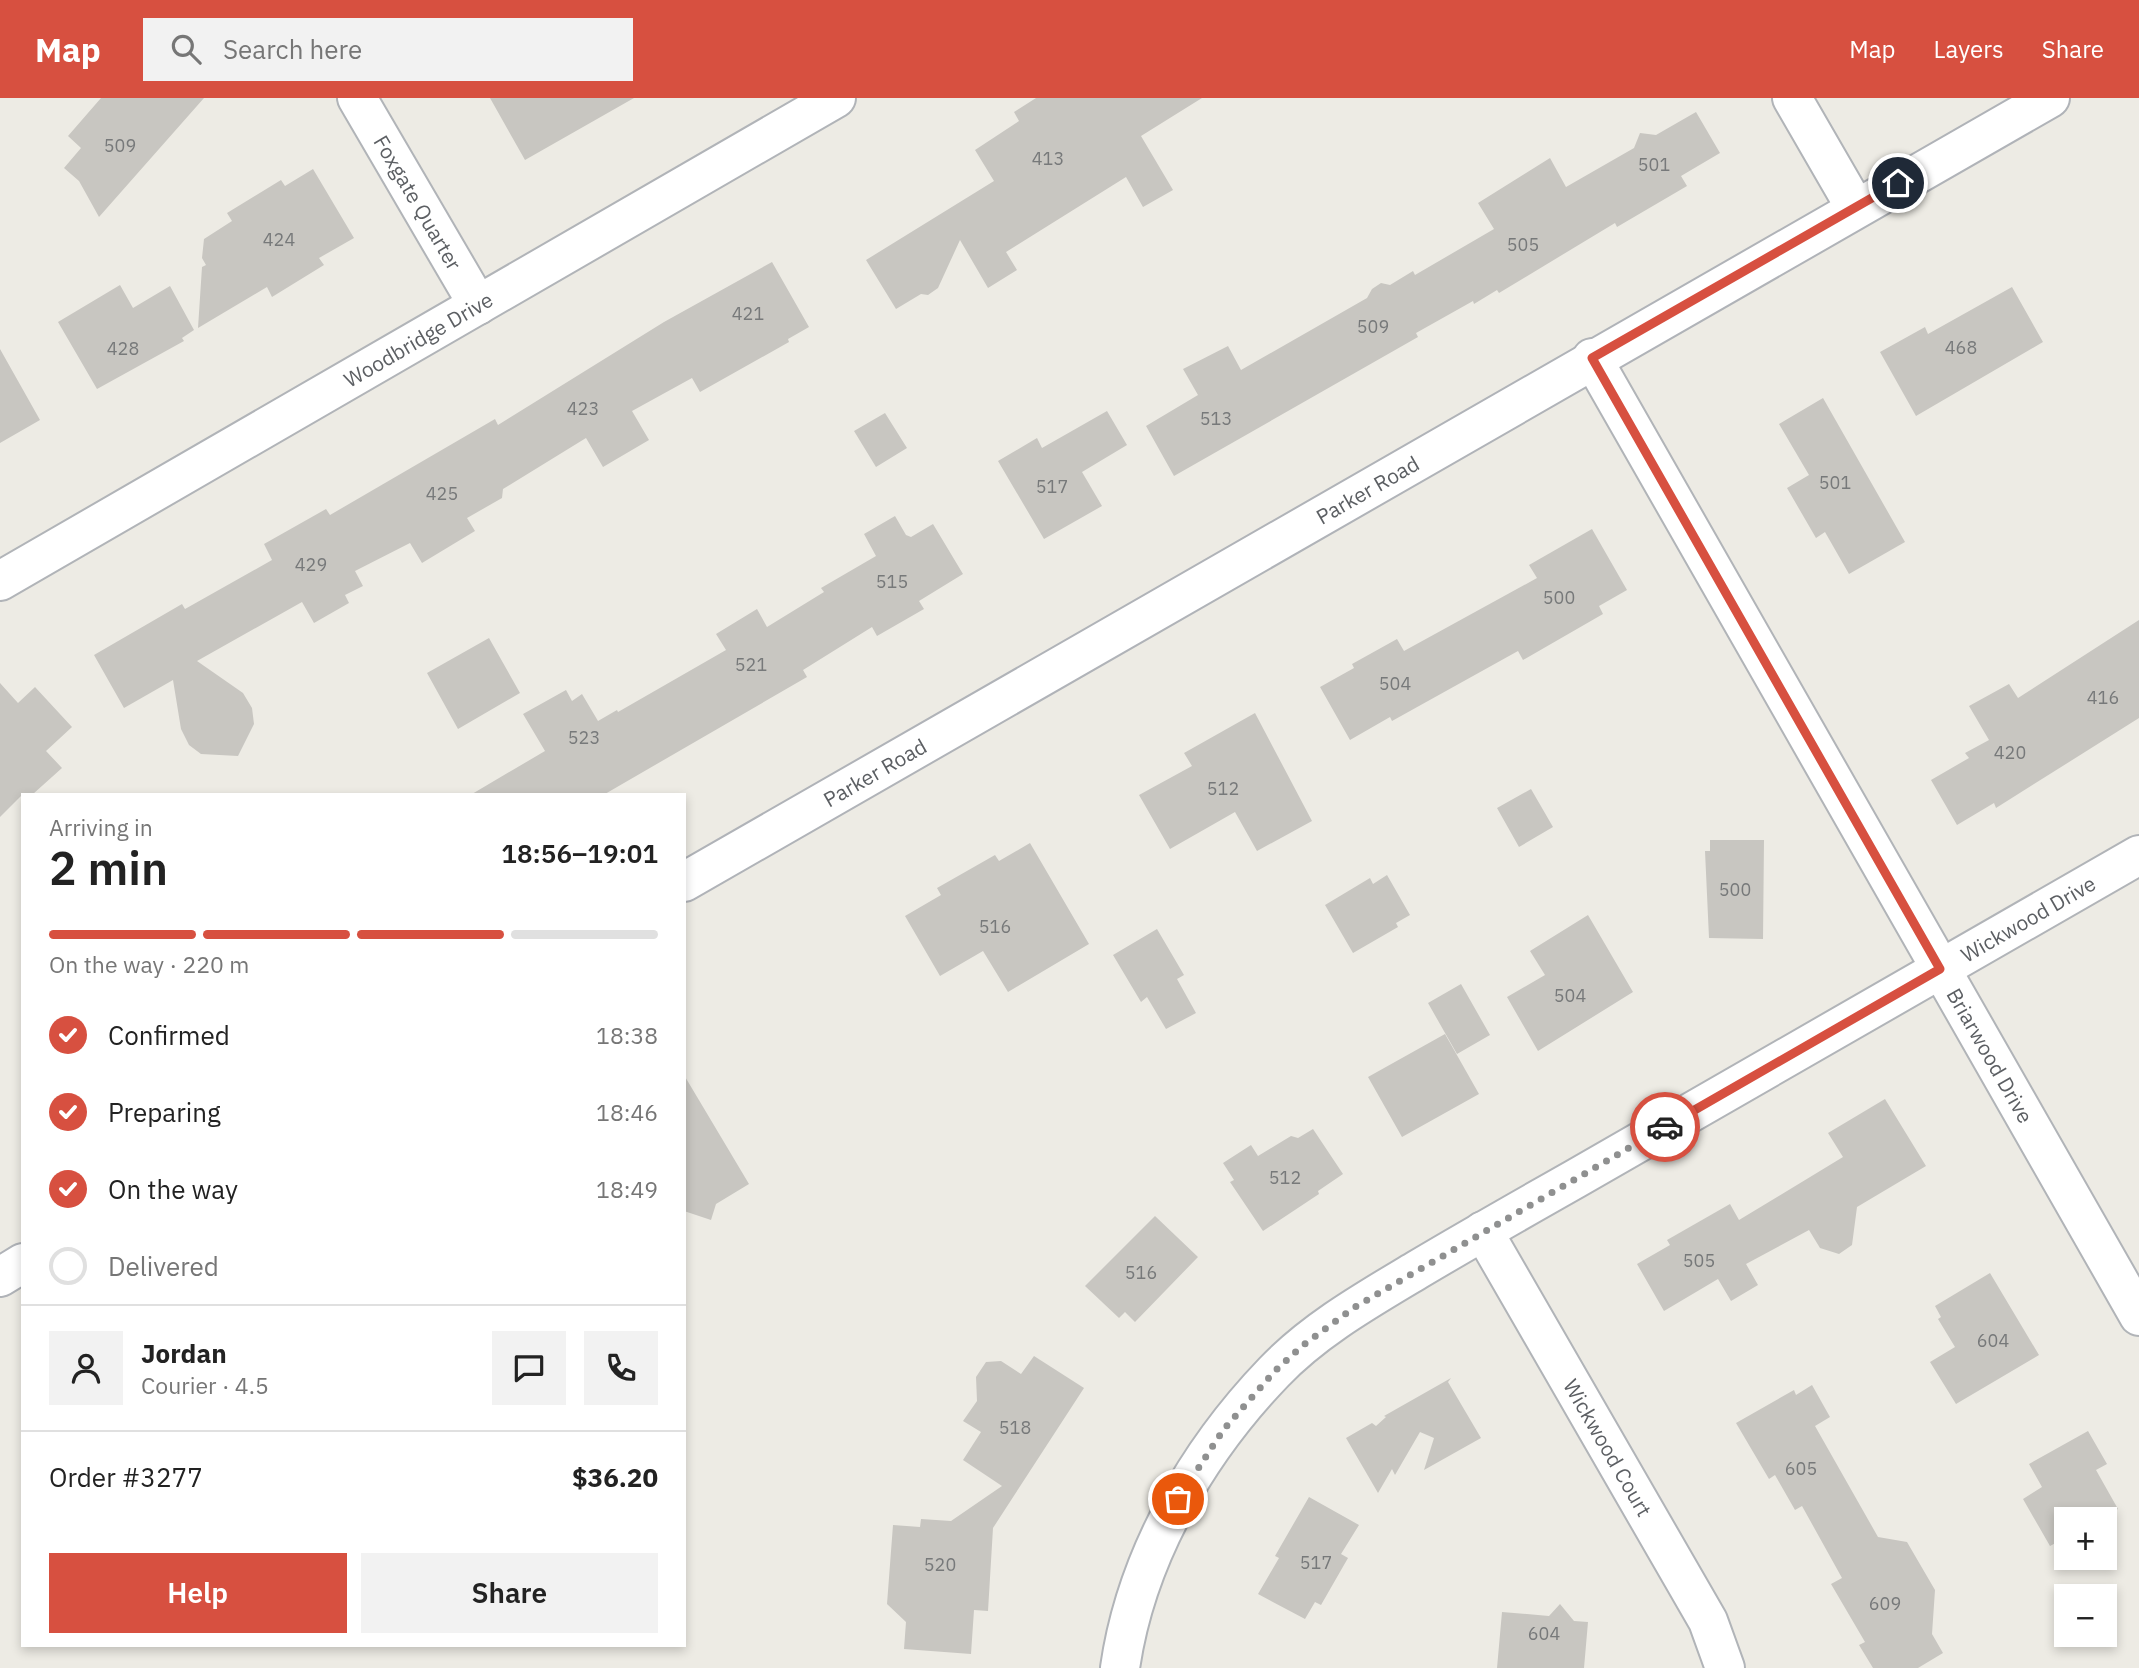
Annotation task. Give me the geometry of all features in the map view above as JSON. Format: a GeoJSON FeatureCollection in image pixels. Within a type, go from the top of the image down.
{"type":"FeatureCollection","features":[{"type":"Feature","properties":{"kind":"street","name":"Foxgate Quarter"},"geometry":{"type":"LineString","coordinates":[[357,98],[478,305]]}},
{"type":"Feature","properties":{"kind":"street","name":"Woodbridge Drive"},"geometry":{"type":"LineString","coordinates":[[0,581],[836,98]]}},
{"type":"Feature","properties":{"kind":"street"},"geometry":{"type":"LineString","coordinates":[[1792,98],[1855,207]]}},
{"type":"Feature","properties":{"kind":"street","name":"Parker Road"},"geometry":{"type":"LineString","coordinates":[[686,881],[1855,207],[2050,98]]}},
{"type":"Feature","properties":{"kind":"street","name":"Briarwood Drive"},"geometry":{"type":"LineString","coordinates":[[1592,358],[2139,1316]]}},
{"type":"Feature","properties":{"kind":"street","name":"Wickwood Drive"},"geometry":{"type":"LineString","coordinates":[[1120,1668],[1139,1588],[1178,1499],[1224,1429],[1275,1371],[1302,1346],[1355,1307],[1483,1231],[2139,855]]}},
{"type":"Feature","properties":{"kind":"street","name":"Wickwood Court"},"geometry":{"type":"LineString","coordinates":[[1483,1231],[1708,1621],[1725,1668]]}},
{"type":"Feature","properties":{"kind":"street"},"geometry":{"type":"LineString","coordinates":[[0,1277],[21,1265]]}},
{"type":"Feature","properties":{"kind":"building"},"geometry":{"type":"Polygon","coordinates":[[[101,98],[204,98],[99,217],[79,181],[64,168],[81,148],[68,136],[101,98]]]}},
{"type":"Feature","properties":{"kind":"building"},"geometry":{"type":"Polygon","coordinates":[[[490,98],[634,98],[525,160],[490,98]]]}},
{"type":"Feature","properties":{"kind":"building"},"geometry":{"type":"Polygon","coordinates":[[[1036,98],[1202,98],[1141,136],[1173,190],[1143,207],[1126,177],[1006,252],[1017,270],[988,288],[960,240],[938,288],[928,295],[921,294],[896,309],[866,260],[994,181],[975,150],[1019,121],[1014,112],[1036,98]]]}},
{"type":"Feature","properties":{"kind":"building"},"geometry":{"type":"Polygon","coordinates":[[[1696,112],[1720,153],[1681,176],[1687,186],[1617,227],[1615,223],[1499,293],[1497,290],[1474,304],[1473,301],[1416,333],[1418,337],[1174,476],[1146,426],[1198,395],[1183,369],[1228,346],[1241,370],[1367,298],[1372,289],[1381,283],[1390,285],[1413,271],[1415,275],[1494,229],[1478,203],[1550,158],[1566,187],[1634,148],[1640,133],[1656,135],[1696,112]]]}},
{"type":"Feature","properties":{"kind":"building"},"geometry":{"type":"Polygon","coordinates":[[[313,169],[354,238],[319,258],[324,265],[272,297],[267,287],[198,328],[202,267],[206,265],[202,258],[204,239],[232,221],[227,213],[281,180],[285,186],[313,169]]]}},
{"type":"Feature","properties":{"kind":"building"},"geometry":{"type":"Polygon","coordinates":[[[772,262],[809,327],[788,339],[789,342],[700,392],[692,378],[632,411],[649,440],[603,467],[586,438],[503,489],[502,498],[467,518],[475,531],[422,563],[410,543],[355,571],[363,586],[345,595],[349,603],[314,623],[302,602],[197,661],[243,693],[252,708],[254,724],[238,756],[201,754],[189,745],[181,729],[173,680],[124,708],[94,655],[182,604],[185,609],[272,560],[264,544],[326,509],[330,515],[495,419],[498,425],[664,322],[772,262]]]}},
{"type":"Feature","properties":{"kind":"building"},"geometry":{"type":"Polygon","coordinates":[[[120,285],[133,308],[170,286],[194,330],[182,338],[184,341],[97,389],[58,322],[120,285]]]}},
{"type":"Feature","properties":{"kind":"building"},"geometry":{"type":"Polygon","coordinates":[[[2012,287],[2043,342],[1916,416],[1880,352],[1925,327],[1928,334],[2012,287]]]}},
{"type":"Feature","properties":{"kind":"building"},"geometry":{"type":"Polygon","coordinates":[[[0,349],[40,420],[0,443],[0,349]]]}},
{"type":"Feature","properties":{"kind":"building"},"geometry":{"type":"Polygon","coordinates":[[[1823,398],[1905,542],[1849,574],[1825,532],[1816,538],[1787,488],[1809,475],[1779,424],[1823,398]]]}},
{"type":"Feature","properties":{"kind":"building"},"geometry":{"type":"Polygon","coordinates":[[[1107,411],[1127,445],[1082,472],[1102,506],[1044,539],[998,461],[1037,438],[1042,448],[1107,411]]]}},
{"type":"Feature","properties":{"kind":"building"},"geometry":{"type":"Polygon","coordinates":[[[885,413],[907,448],[876,467],[854,431],[885,413]]]}},
{"type":"Feature","properties":{"kind":"building"},"geometry":{"type":"Polygon","coordinates":[[[895,516],[906,535],[911,537],[933,524],[963,574],[919,601],[924,609],[877,636],[872,627],[803,670],[807,677],[607,793],[474,793],[545,751],[523,714],[566,690],[572,701],[582,694],[598,721],[617,710],[618,712],[726,650],[716,634],[757,609],[767,627],[824,592],[821,588],[876,556],[864,534],[895,516]]]}},
{"type":"Feature","properties":{"kind":"building"},"geometry":{"type":"Polygon","coordinates":[[[1592,529],[1627,590],[1599,606],[1603,614],[1523,660],[1518,651],[1392,721],[1390,717],[1350,740],[1320,687],[1354,668],[1352,664],[1397,639],[1404,651],[1537,578],[1529,565],[1592,529]]]}},
{"type":"Feature","properties":{"kind":"building"},"geometry":{"type":"Polygon","coordinates":[[[2139,620],[2139,718],[1996,808],[1994,803],[1957,825],[1931,780],[1969,758],[1965,753],[1989,740],[1969,706],[2009,684],[2018,698],[2139,620]]]}},
{"type":"Feature","properties":{"kind":"building"},"geometry":{"type":"Polygon","coordinates":[[[489,638],[520,693],[458,729],[427,673],[489,638]]]}},
{"type":"Feature","properties":{"kind":"building"},"geometry":{"type":"Polygon","coordinates":[[[0,683],[18,703],[35,687],[72,727],[46,751],[62,768],[34,793],[21,793],[0,817],[0,683]]]}},
{"type":"Feature","properties":{"kind":"building"},"geometry":{"type":"Polygon","coordinates":[[[1255,713],[1312,821],[1257,851],[1235,812],[1170,849],[1139,795],[1192,766],[1184,753],[1255,713]]]}},
{"type":"Feature","properties":{"kind":"building"},"geometry":{"type":"Polygon","coordinates":[[[1531,789],[1553,827],[1519,847],[1497,808],[1531,789]]]}},
{"type":"Feature","properties":{"kind":"building"},"geometry":{"type":"Polygon","coordinates":[[[1710,840],[1764,840],[1763,939],[1709,938],[1705,851],[1710,851],[1710,840]]]}},
{"type":"Feature","properties":{"kind":"building"},"geometry":{"type":"Polygon","coordinates":[[[1030,843],[1089,944],[1008,992],[983,951],[940,976],[905,916],[941,895],[937,888],[995,855],[999,861],[1030,843]]]}},
{"type":"Feature","properties":{"kind":"building"},"geometry":{"type":"Polygon","coordinates":[[[1387,875],[1410,915],[1396,923],[1398,927],[1353,953],[1325,905],[1370,878],[1373,884],[1387,875]]]}},
{"type":"Feature","properties":{"kind":"building"},"geometry":{"type":"Polygon","coordinates":[[[1588,915],[1633,992],[1538,1051],[1507,997],[1545,975],[1530,951],[1588,915]]]}},
{"type":"Feature","properties":{"kind":"building"},"geometry":{"type":"Polygon","coordinates":[[[1157,929],[1184,975],[1177,979],[1196,1013],[1166,1029],[1147,997],[1141,1002],[1113,955],[1157,929]]]}},
{"type":"Feature","properties":{"kind":"building"},"geometry":{"type":"Polygon","coordinates":[[[1461,984],[1490,1035],[1457,1054],[1428,1003],[1461,984]]]}},
{"type":"Feature","properties":{"kind":"building"},"geometry":{"type":"Polygon","coordinates":[[[1445,1034],[1479,1094],[1402,1137],[1368,1077],[1445,1034]]]}},
{"type":"Feature","properties":{"kind":"building"},"geometry":{"type":"Polygon","coordinates":[[[686,1078],[749,1184],[716,1204],[711,1220],[686,1212],[686,1078]]]}},
{"type":"Feature","properties":{"kind":"building"},"geometry":{"type":"Polygon","coordinates":[[[1885,1099],[1926,1166],[1857,1207],[1852,1245],[1839,1254],[1820,1248],[1809,1230],[1746,1264],[1758,1285],[1731,1301],[1718,1279],[1664,1311],[1637,1264],[1670,1245],[1667,1240],[1730,1204],[1739,1220],[1843,1157],[1828,1133],[1885,1099]]]}},
{"type":"Feature","properties":{"kind":"building"},"geometry":{"type":"Polygon","coordinates":[[[1313,1129],[1343,1174],[1318,1191],[1319,1194],[1263,1231],[1230,1182],[1234,1180],[1223,1163],[1251,1145],[1258,1156],[1291,1136],[1298,1138],[1313,1129]]]}},
{"type":"Feature","properties":{"kind":"building"},"geometry":{"type":"Polygon","coordinates":[[[1155,1216],[1198,1257],[1135,1322],[1125,1312],[1119,1318],[1085,1286],[1155,1216]]]}},
{"type":"Feature","properties":{"kind":"building"},"geometry":{"type":"Polygon","coordinates":[[[1990,1273],[2039,1355],[1956,1404],[1930,1362],[1955,1347],[1938,1319],[1941,1317],[1935,1306],[1990,1273]]]}},
{"type":"Feature","properties":{"kind":"building"},"geometry":{"type":"Polygon","coordinates":[[[1034,1356],[1084,1388],[993,1528],[988,1611],[974,1610],[971,1654],[904,1649],[906,1622],[887,1604],[893,1525],[920,1527],[921,1519],[951,1521],[1002,1486],[963,1460],[981,1432],[963,1421],[977,1401],[976,1377],[986,1362],[1001,1361],[1021,1374],[1034,1356]]]}},
{"type":"Feature","properties":{"kind":"building"},"geometry":{"type":"Polygon","coordinates":[[[1451,1378],[1448,1382],[1481,1438],[1424,1470],[1434,1438],[1420,1432],[1395,1475],[1392,1469],[1378,1493],[1346,1438],[1372,1423],[1376,1426],[1386,1417],[1384,1416],[1451,1378]]]}},
{"type":"Feature","properties":{"kind":"building"},"geometry":{"type":"Polygon","coordinates":[[[1812,1385],[1830,1417],[1815,1426],[1878,1537],[1907,1542],[1935,1590],[1932,1634],[1943,1653],[1918,1668],[1873,1668],[1859,1645],[1865,1642],[1831,1584],[1842,1578],[1802,1506],[1795,1510],[1775,1475],[1769,1479],[1736,1423],[1794,1390],[1796,1395],[1812,1385]]]}},
{"type":"Feature","properties":{"kind":"building"},"geometry":{"type":"Polygon","coordinates":[[[2088,1431],[2107,1464],[2096,1470],[2117,1507],[2054,1507],[2054,1544],[2050,1546],[2023,1499],[2042,1487],[2029,1464],[2088,1431]]]}},
{"type":"Feature","properties":{"kind":"building"},"geometry":{"type":"Polygon","coordinates":[[[1309,1497],[1359,1525],[1341,1554],[1348,1558],[1321,1605],[1315,1602],[1305,1619],[1258,1594],[1279,1558],[1275,1556],[1309,1497]]]}},
{"type":"Feature","properties":{"kind":"building"},"geometry":{"type":"Polygon","coordinates":[[[1560,1604],[1574,1621],[1588,1622],[1584,1668],[1497,1668],[1502,1612],[1549,1616],[1560,1604]]]}},
{"type":"Feature","properties":{"kind":"way so far"},"geometry":{"type":"LineString","coordinates":[[1178,1499],[1224,1429],[1275,1371],[1302,1346],[1355,1307],[1665,1127]]}},
{"type":"Feature","properties":{"kind":"route"},"geometry":{"type":"LineString","coordinates":[[1665,1127],[1940,969],[1592,358],[1898,183]]}}]}
